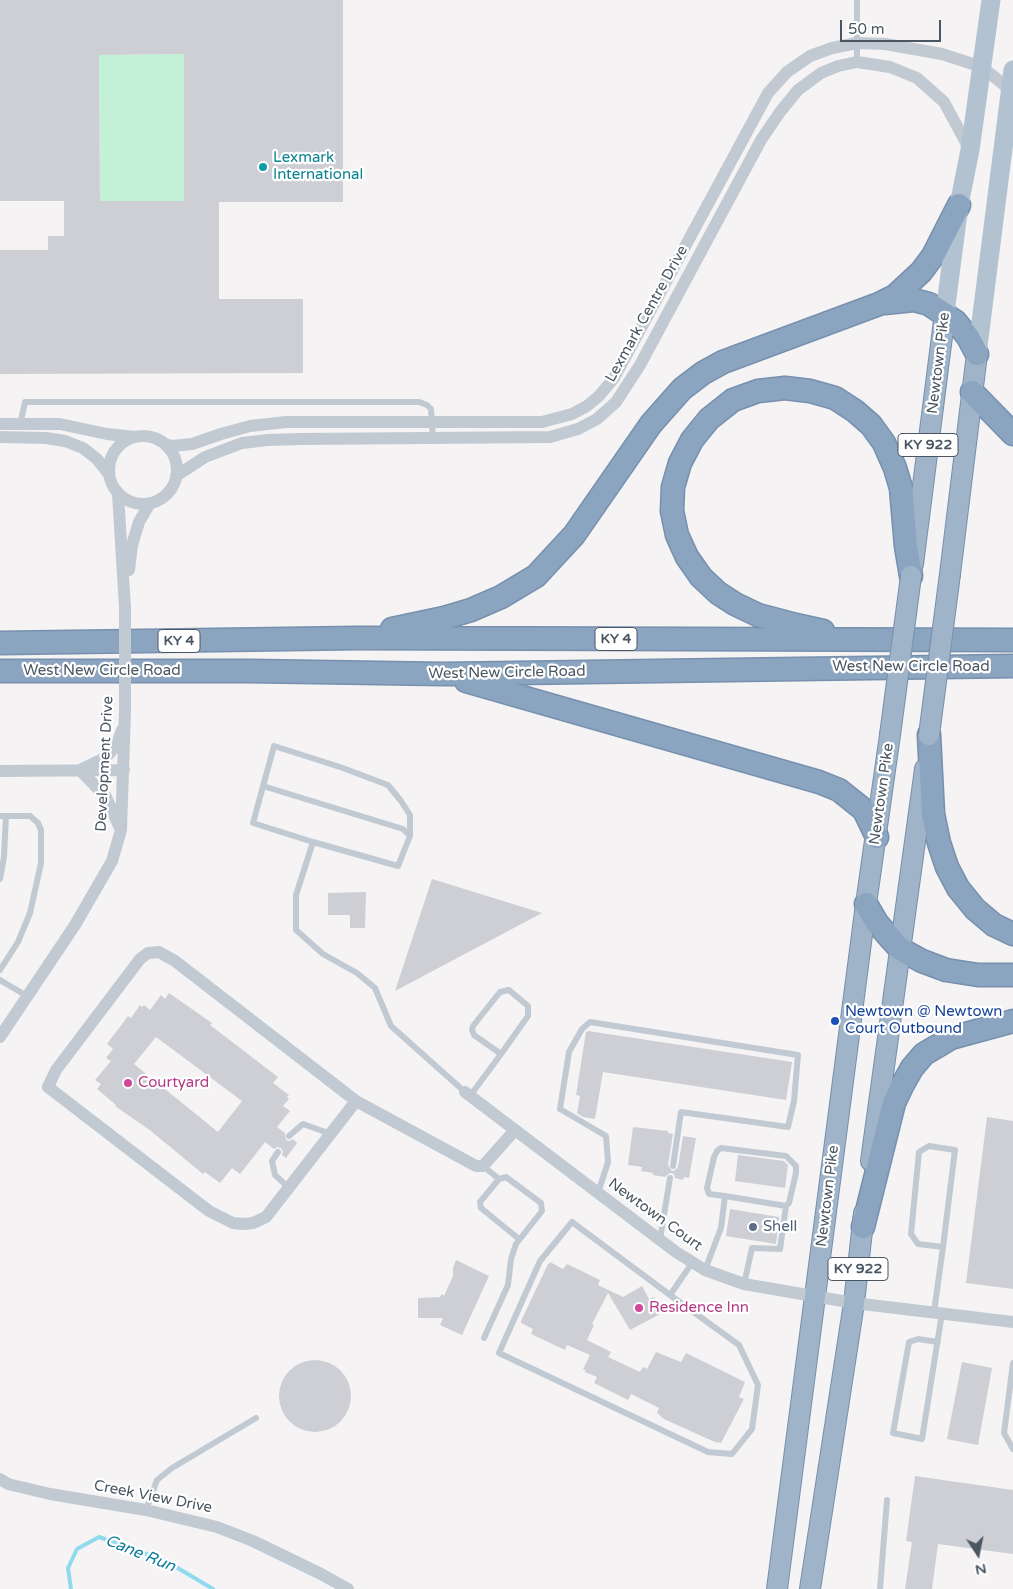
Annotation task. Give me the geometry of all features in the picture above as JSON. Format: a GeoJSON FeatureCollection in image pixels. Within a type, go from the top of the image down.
{"type":"FeatureCollection","features":[{"type":"Feature","properties":{"kind":"highway"},"geometry":{"type":"LineString","coordinates":[[358,638],[471,610],[500,597],[536,576],[574,535],[651,424],[682,390],[703,373],[722,362],[895,296],[921,272],[933,256],[959,205]]}},
{"type":"Feature","properties":{"kind":"highway"},"geometry":{"type":"LineString","coordinates":[[878,304],[914,300],[929,304],[956,322],[968,337],[977,354]]}},
{"type":"Feature","properties":{"kind":"highway","name":"Newtown Pike"},"geometry":{"type":"LineString","coordinates":[[777,1589],[945,314]]}},
{"type":"Feature","properties":{"kind":"highway","name":"KY 922"},"geometry":{"type":"LineString","coordinates":[[810,1589],[854,1303],[930,735],[977,354]]}},
{"type":"Feature","properties":{"kind":"highway"},"geometry":{"type":"LineString","coordinates":[[875,641],[796,625],[758,615],[718,593],[701,577],[687,557],[680,542],[672,511],[673,486],[680,463],[692,440],[709,419],[733,400],[758,391],[785,388],[810,391],[835,398],[848,406],[871,425],[884,443],[895,468],[901,488],[906,546],[911,576]]}},
{"type":"Feature","properties":{"kind":"highway"},"geometry":{"type":"LineString","coordinates":[[972,392],[1013,434]]}},
{"type":"Feature","properties":{"kind":"highway","name":"West New Circle Road"},"geometry":{"type":"LineString","coordinates":[[0,644],[358,638],[1013,640]]}},
{"type":"Feature","properties":{"kind":"highway","name":"West New Circle Road"},"geometry":{"type":"LineString","coordinates":[[0,671],[250,671],[444,674],[1013,666]]}},
{"type":"Feature","properties":{"kind":"highway"},"geometry":{"type":"LineString","coordinates":[[949,667],[1013,676]]}},
{"type":"Feature","properties":{"kind":"highway"},"geometry":{"type":"LineString","coordinates":[[444,674],[818,782],[839,790],[864,810],[877,837]]}},
{"type":"Feature","properties":{"kind":"highway"},"geometry":{"type":"LineString","coordinates":[[930,735],[933,814],[938,842],[947,867],[958,888],[975,909],[994,924],[1013,934]]}},
{"type":"Feature","properties":{"kind":"highway"},"geometry":{"type":"LineString","coordinates":[[866,904],[877,923],[900,949],[922,962],[946,970],[978,975],[1013,975]]}},
{"type":"Feature","properties":{"kind":"highway"},"geometry":{"type":"LineString","coordinates":[[863,1227],[894,1103],[912,1068],[924,1054],[951,1038],[1013,1021]]}},
{"type":"Feature","properties":{"kind":"main road","name":"Newtown Pike"},"geometry":{"type":"LineString","coordinates":[[945,314],[959,205],[970,150],[991,0]]}},
{"type":"Feature","properties":{"kind":"main road","name":"KY 922"},"geometry":{"type":"LineString","coordinates":[[977,354],[1012,91],[1013,70]]}},
{"type":"Feature","properties":{"kind":"street","name":"Lexmark Centre Drive"},"geometry":{"type":"LineString","coordinates":[[165,444],[172,446],[192,444],[250,426],[286,422],[542,422],[572,414],[587,406],[599,396],[614,378],[768,93],[787,72],[810,56],[832,48],[857,43],[885,44],[942,54],[982,66]]}},
{"type":"Feature","properties":{"kind":"street","name":"Lexmark Centre Drive"},"geometry":{"type":"LineString","coordinates":[[176,476],[205,457],[242,443],[301,439],[550,437],[578,429],[597,419],[616,402],[636,372],[761,140],[798,90],[821,73],[857,62],[890,67],[917,78],[944,102],[970,150]]}},
{"type":"Feature","properties":{"kind":"street"},"geometry":{"type":"LineString","coordinates":[[982,66],[1012,91]]}},
{"type":"Feature","properties":{"kind":"street"},"geometry":{"type":"LineString","coordinates":[[0,424],[60,424],[107,434],[151,437],[165,444],[174,459],[176,476],[173,485],[160,500],[139,504],[128,501],[118,494],[110,481],[108,473],[112,454],[126,440],[134,437]]}},
{"type":"Feature","properties":{"kind":"street"},"geometry":{"type":"LineString","coordinates":[[0,438],[46,438],[65,441],[83,448],[97,459],[108,473]]}},
{"type":"Feature","properties":{"kind":"street","name":"Development Drive"},"geometry":{"type":"LineString","coordinates":[[0,1037],[75,925],[112,862],[121,830],[124,770],[125,608],[118,494]]}},
{"type":"Feature","properties":{"kind":"street","name":"Development Drive"},"geometry":{"type":"LineString","coordinates":[[125,608],[132,545],[139,522],[150,503]]}},
{"type":"Feature","properties":{"kind":"street"},"geometry":{"type":"LineString","coordinates":[[80,770],[101,760],[117,744],[121,735],[125,711]]}},
{"type":"Feature","properties":{"kind":"street"},"geometry":{"type":"LineString","coordinates":[[80,770],[106,797],[121,830]]}},
{"type":"Feature","properties":{"kind":"street"},"geometry":{"type":"LineString","coordinates":[[0,771],[124,770]]}},
{"type":"Feature","properties":{"kind":"street"},"geometry":{"type":"LineString","coordinates":[[356,1102],[266,1217],[253,1223],[233,1223],[209,1211],[48,1088],[51,1076],[140,959],[148,953],[159,952],[174,961],[356,1102],[476,1166],[483,1166],[515,1130]]}},
{"type":"Feature","properties":{"kind":"street","name":"Newtown Court"},"geometry":{"type":"LineString","coordinates":[[468,1094],[660,1240],[705,1270],[744,1284],[854,1303],[1013,1322]]}},
{"type":"Feature","properties":{"kind":"street","name":"Creek View Drive"},"geometry":{"type":"LineString","coordinates":[[0,1479],[8,1484],[50,1494],[188,1518],[216,1526],[262,1545],[348,1589]]}},
{"type":"Feature","properties":{"kind":"lane"},"geometry":{"type":"LineString","coordinates":[[857,0],[857,62]]}},
{"type":"Feature","properties":{"kind":"lane"},"geometry":{"type":"LineString","coordinates":[[19,437],[25,402],[418,402],[431,408],[433,438]]}},
{"type":"Feature","properties":{"kind":"lane"},"geometry":{"type":"LineString","coordinates":[[274,746],[388,785],[410,815],[410,836],[398,866],[253,823],[274,746]]}},
{"type":"Feature","properties":{"kind":"lane"},"geometry":{"type":"LineString","coordinates":[[263,786],[403,829],[410,836]]}},
{"type":"Feature","properties":{"kind":"lane"},"geometry":{"type":"LineString","coordinates":[[0,879],[4,857],[3,816],[30,816],[38,823],[40,830],[40,864],[30,913],[18,942],[0,970]]}},
{"type":"Feature","properties":{"kind":"lane"},"geometry":{"type":"LineString","coordinates":[[313,842],[296,894],[296,930],[322,954],[357,973],[375,988],[391,1026],[468,1094],[501,1054],[528,1016],[528,1006],[509,990],[500,992],[473,1026],[472,1030],[474,1035],[501,1054]]}},
{"type":"Feature","properties":{"kind":"lane"},"geometry":{"type":"LineString","coordinates":[[0,980],[27,996]]}},
{"type":"Feature","properties":{"kind":"lane"},"geometry":{"type":"LineString","coordinates":[[598,1193],[608,1162],[606,1136],[560,1109],[569,1052],[582,1029],[590,1022],[798,1055],[794,1101],[788,1127],[682,1112],[672,1166]]}},
{"type":"Feature","properties":{"kind":"lane"},"geometry":{"type":"LineString","coordinates":[[289,1136],[303,1124],[331,1134]]}},
{"type":"Feature","properties":{"kind":"lane"},"geometry":{"type":"LineString","coordinates":[[938,1342],[918,1339],[909,1342],[893,1433],[922,1438],[938,1342],[938,1313],[943,1247],[955,1150],[929,1146],[920,1152],[911,1234],[918,1244],[943,1247]]}},
{"type":"Feature","properties":{"kind":"lane"},"geometry":{"type":"LineString","coordinates":[[744,1284],[752,1248],[780,1249],[786,1206],[790,1204],[796,1166],[786,1156],[726,1147],[716,1151],[707,1188],[709,1194],[786,1206]]}},
{"type":"Feature","properties":{"kind":"lane"},"geometry":{"type":"LineString","coordinates":[[278,1152],[272,1162],[275,1175],[289,1188]]}},
{"type":"Feature","properties":{"kind":"lane"},"geometry":{"type":"LineString","coordinates":[[483,1166],[498,1179]]}},
{"type":"Feature","properties":{"kind":"lane"},"geometry":{"type":"LineString","coordinates":[[484,1338],[508,1285],[511,1259],[516,1244],[542,1211],[540,1203],[506,1178],[498,1179],[480,1202],[481,1208],[519,1239]]}},
{"type":"Feature","properties":{"kind":"lane"},"geometry":{"type":"LineString","coordinates":[[660,1240],[670,1178]]}},
{"type":"Feature","properties":{"kind":"lane"},"geometry":{"type":"LineString","coordinates":[[705,1270],[721,1228],[725,1196]]}},
{"type":"Feature","properties":{"kind":"lane"},"geometry":{"type":"LineString","coordinates":[[572,1222],[670,1295],[739,1345],[758,1385],[752,1429],[732,1454],[708,1452],[499,1353],[540,1261],[572,1222]]}},
{"type":"Feature","properties":{"kind":"lane"},"geometry":{"type":"LineString","coordinates":[[670,1295],[692,1263]]}},
{"type":"Feature","properties":{"kind":"lane"},"geometry":{"type":"LineString","coordinates":[[1013,1363],[1004,1433],[1013,1449]]}},
{"type":"Feature","properties":{"kind":"lane"},"geometry":{"type":"LineString","coordinates":[[146,1510],[157,1480],[172,1468],[256,1418]]}},
{"type":"Feature","properties":{"kind":"lane"},"geometry":{"type":"LineString","coordinates":[[880,1589],[887,1500]]}},
{"type":"Feature","properties":{"kind":"green space"},"geometry":{"type":"Polygon","coordinates":[[[184,54],[184,201],[100,201],[99,55],[184,54]]]}},
{"type":"Feature","properties":{"kind":"building","name":"Lexmark International"},"geometry":{"type":"Polygon","coordinates":[[[0,0],[343,0],[343,202],[219,202],[219,299],[303,299],[303,373],[0,374],[0,250],[48,250],[48,236],[64,236],[64,201],[0,201],[0,0]],[[184,54],[99,55],[100,201],[184,201],[184,54]]]}},
{"type":"Feature","properties":{"kind":"building"},"geometry":{"type":"Polygon","coordinates":[[[432,879],[542,913],[395,991],[432,879]]]}},
{"type":"Feature","properties":{"kind":"building"},"geometry":{"type":"Polygon","coordinates":[[[366,892],[365,928],[350,928],[350,915],[328,915],[328,893],[366,892]]]}},
{"type":"Feature","properties":{"kind":"building","name":"Courtyard"},"geometry":{"type":"Polygon","coordinates":[[[169,993],[212,1023],[210,1025],[278,1077],[273,1083],[289,1095],[287,1097],[289,1099],[283,1106],[290,1111],[277,1127],[285,1133],[286,1140],[293,1139],[297,1143],[286,1158],[282,1155],[281,1148],[274,1149],[265,1142],[240,1174],[232,1168],[220,1183],[205,1172],[203,1174],[151,1131],[115,1106],[97,1089],[101,1084],[95,1080],[111,1061],[106,1058],[113,1049],[107,1044],[128,1016],[131,1018],[140,1005],[142,1007],[144,1005],[150,1010],[161,995],[165,999],[169,993]],[[156,1037],[134,1064],[218,1132],[242,1101],[156,1037]]]}},
{"type":"Feature","properties":{"kind":"building"},"geometry":{"type":"Polygon","coordinates":[[[586,1032],[792,1062],[786,1100],[603,1072],[595,1119],[583,1117],[577,1113],[580,1096],[576,1095],[586,1032]]]}},
{"type":"Feature","properties":{"kind":"building"},"geometry":{"type":"Polygon","coordinates":[[[987,1117],[1013,1121],[1013,1289],[966,1283],[987,1117]]]}},
{"type":"Feature","properties":{"kind":"building"},"geometry":{"type":"Polygon","coordinates":[[[633,1127],[668,1131],[668,1133],[673,1134],[668,1165],[672,1171],[678,1167],[683,1136],[696,1138],[689,1178],[684,1177],[683,1180],[675,1178],[674,1174],[670,1173],[665,1177],[653,1175],[653,1173],[641,1171],[642,1167],[628,1165],[633,1127]]]}},
{"type":"Feature","properties":{"kind":"building"},"geometry":{"type":"Polygon","coordinates":[[[738,1155],[784,1161],[788,1165],[785,1188],[735,1181],[738,1155]]]}},
{"type":"Feature","properties":{"kind":"building","name":"Shell"},"geometry":{"type":"Polygon","coordinates":[[[730,1209],[779,1217],[776,1244],[726,1236],[730,1209]]]}},
{"type":"Feature","properties":{"kind":"building"},"geometry":{"type":"Polygon","coordinates":[[[456,1260],[489,1276],[462,1335],[440,1325],[443,1318],[418,1318],[418,1298],[440,1297],[442,1294],[444,1296],[453,1276],[456,1260]]]}},
{"type":"Feature","properties":{"kind":"building"},"geometry":{"type":"Polygon","coordinates":[[[550,1262],[563,1269],[567,1264],[600,1280],[598,1285],[623,1297],[642,1286],[649,1299],[654,1297],[662,1310],[658,1312],[660,1314],[630,1330],[608,1293],[592,1324],[594,1325],[587,1340],[611,1352],[608,1357],[640,1372],[643,1367],[647,1369],[656,1352],[681,1362],[686,1353],[745,1382],[739,1397],[744,1399],[721,1443],[664,1419],[657,1413],[659,1408],[631,1394],[628,1400],[594,1383],[597,1377],[585,1372],[583,1369],[590,1355],[567,1345],[565,1350],[531,1334],[533,1329],[521,1323],[521,1321],[550,1262]]]}},
{"type":"Feature","properties":{"kind":"building"},"geometry":{"type":"Polygon","coordinates":[[[315,1360],[335,1366],[345,1376],[351,1396],[345,1416],[335,1426],[315,1432],[295,1426],[285,1416],[279,1396],[285,1376],[295,1366],[315,1360]]]}},
{"type":"Feature","properties":{"kind":"building"},"geometry":{"type":"Polygon","coordinates":[[[962,1362],[992,1368],[978,1445],[947,1439],[962,1362]]]}},
{"type":"Feature","properties":{"kind":"building"},"geometry":{"type":"Polygon","coordinates":[[[915,1476],[1013,1490],[1013,1554],[938,1544],[932,1589],[905,1589],[912,1542],[906,1541],[915,1476]]]}},
{"type":"Feature","properties":{"kind":"waterway","name":"Cane Run"},"geometry":{"type":"LineString","coordinates":[[71,1589],[68,1568],[77,1549],[99,1537],[166,1561],[213,1589]]}},
{"type":"Feature","properties":{"kind":"place","name":"Lexmark International"},"geometry":{"type":"Point","coordinates":[263,167]}},
{"type":"Feature","properties":{"kind":"place","name":"Newtown @ Newtown Court Outbound"},"geometry":{"type":"Point","coordinates":[835,1021]}},
{"type":"Feature","properties":{"kind":"place","name":"Courtyard"},"geometry":{"type":"Point","coordinates":[128,1083]}},
{"type":"Feature","properties":{"kind":"place","name":"Shell"},"geometry":{"type":"Point","coordinates":[753,1227]}},
{"type":"Feature","properties":{"kind":"place","name":"Residence Inn"},"geometry":{"type":"Point","coordinates":[639,1308]}}]}
